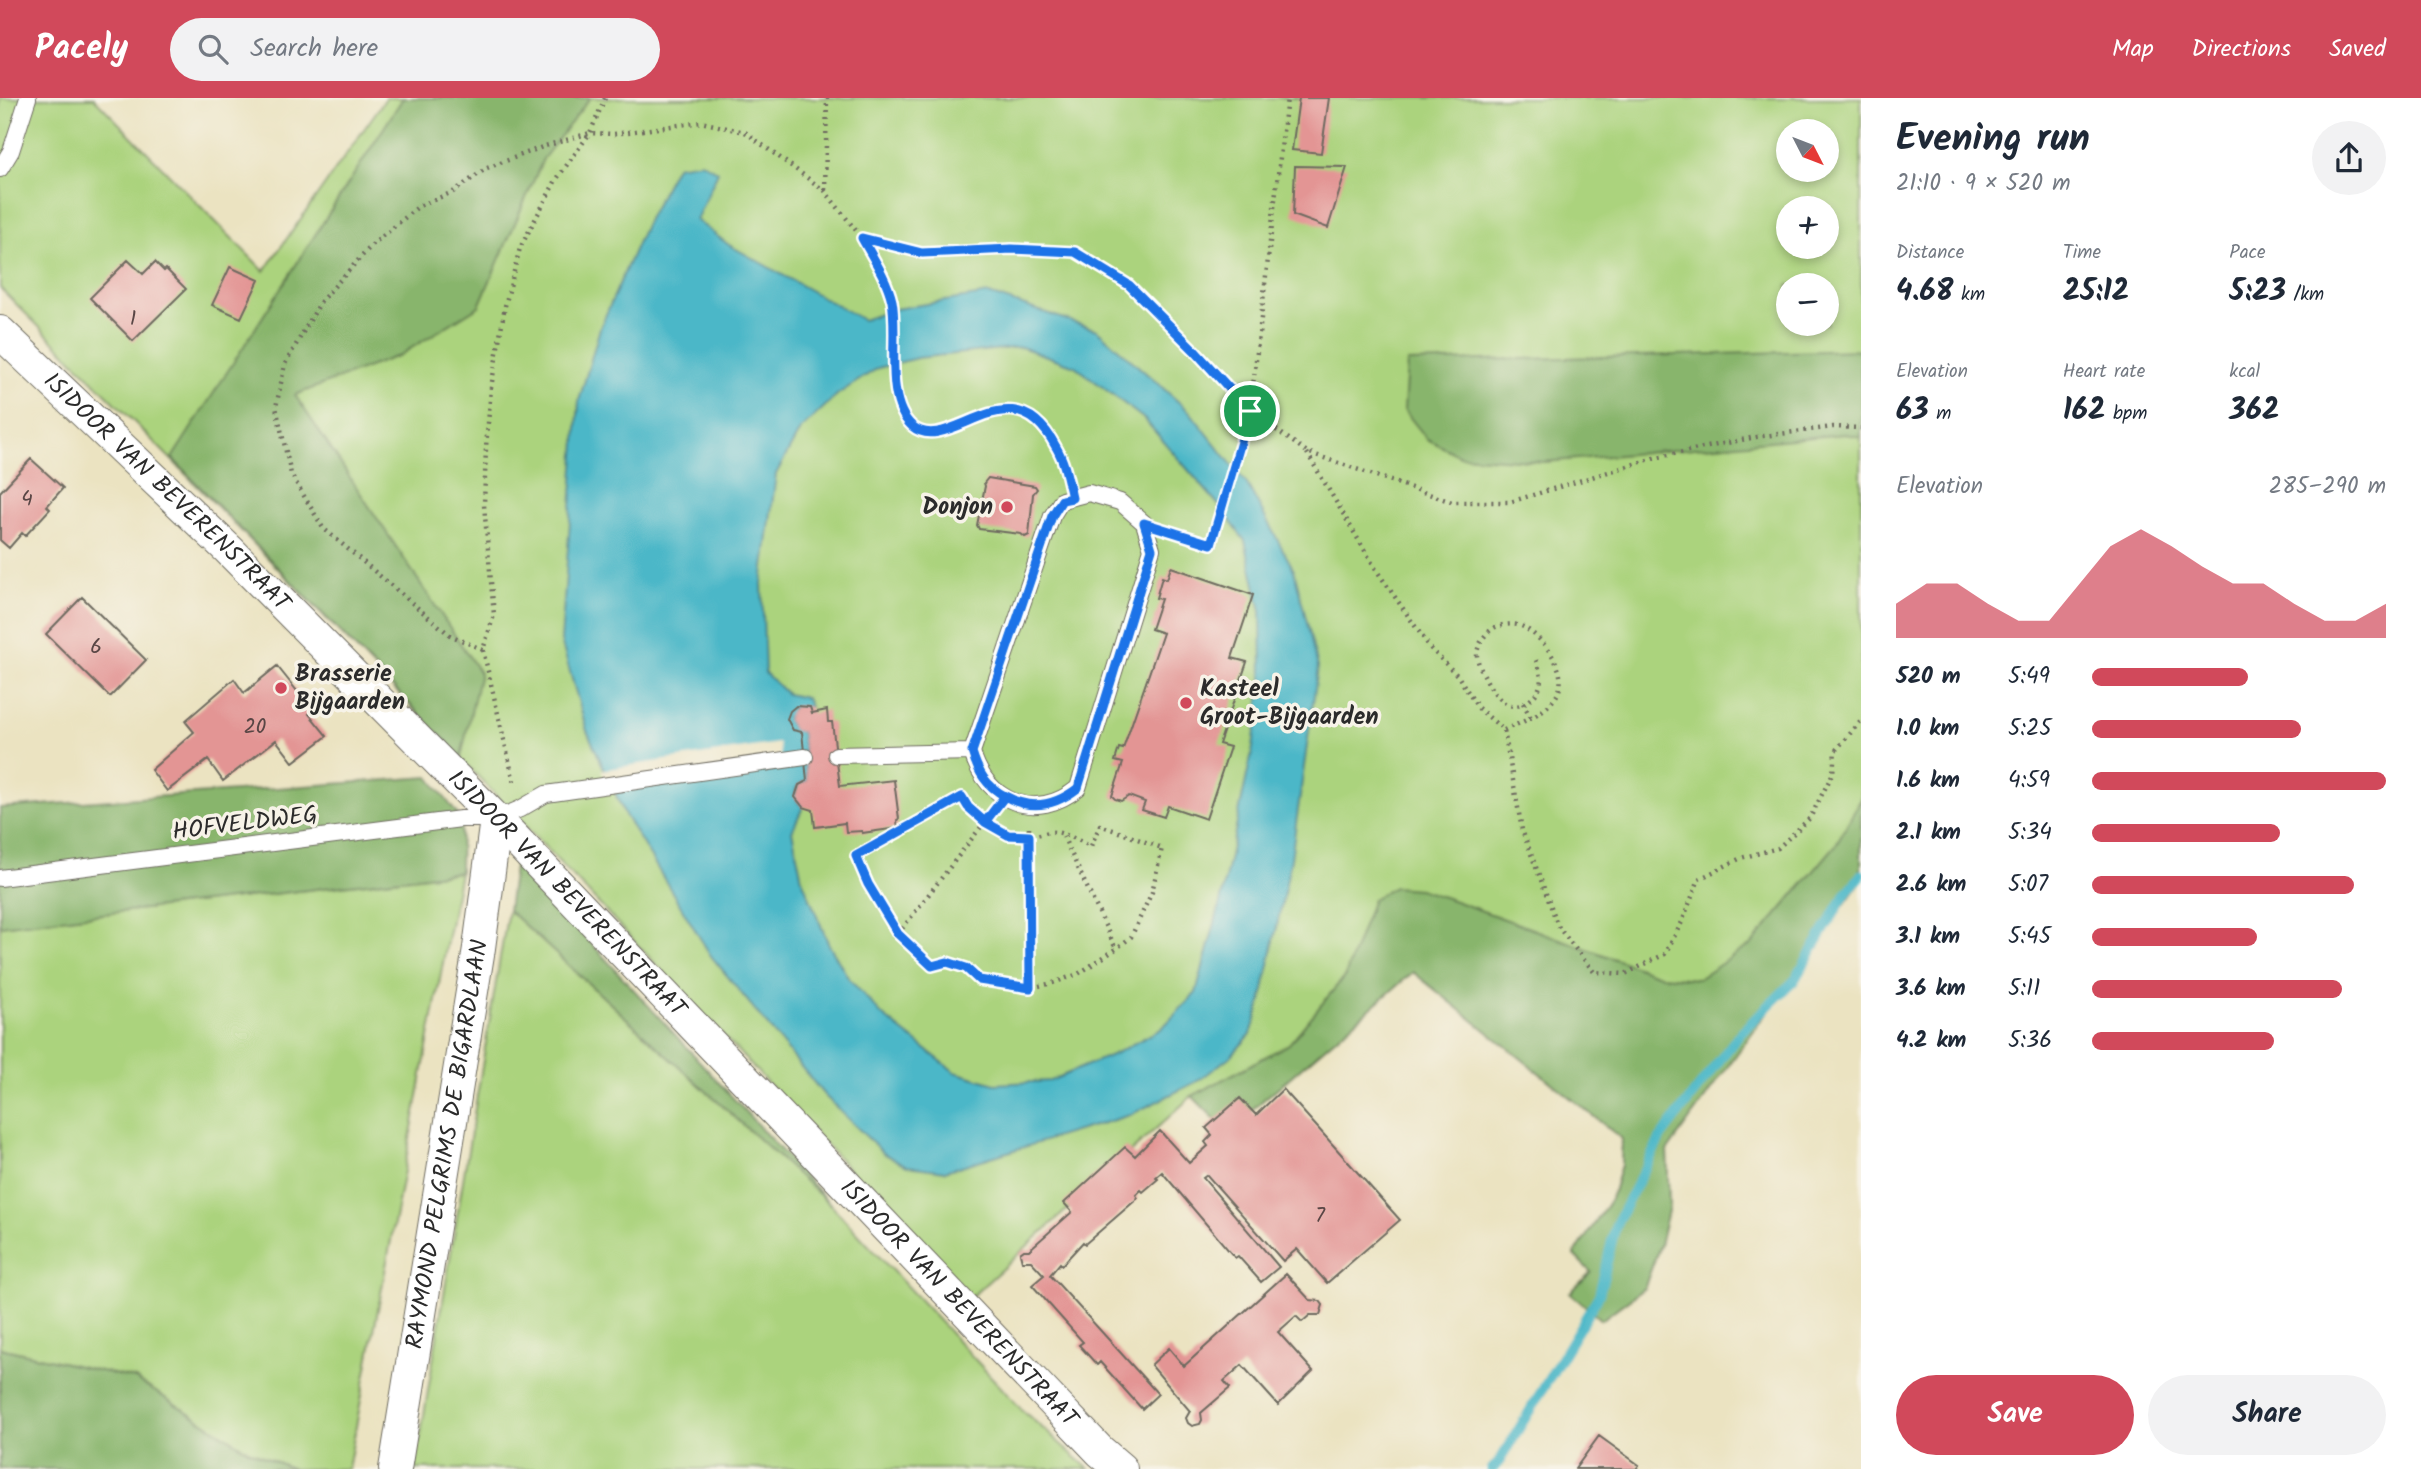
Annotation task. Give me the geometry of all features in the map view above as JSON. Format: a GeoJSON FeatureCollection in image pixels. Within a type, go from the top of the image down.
{"type":"FeatureCollection","features":[{"type":"Feature","properties":{"kind":"street","name":"ISIDOOR VAN BEVERENSTRAAT"},"geometry":{"type":"LineString","coordinates":[[0,332],[508,814],[1090,1441],[1121,1469]]}},
{"type":"Feature","properties":{"kind":"street","name":"RAYMOND PELGRIMS DE BIGARDLAAN"},"geometry":{"type":"LineString","coordinates":[[395,1469],[479,948],[508,814]]}},
{"type":"Feature","properties":{"kind":"lane"},"geometry":{"type":"LineString","coordinates":[[0,169],[11,151],[28,98]]}},
{"type":"Feature","properties":{"kind":"lane"},"geometry":{"type":"LineString","coordinates":[[1089,493],[1119,502],[1144,523],[1152,549],[1078,788],[1063,800],[1029,805],[1017,803],[992,789],[977,770],[972,752],[1052,516],[1062,500],[1072,498],[1089,493]]}},
{"type":"Feature","properties":{"kind":"lane"},"geometry":{"type":"LineString","coordinates":[[836,755],[972,752]]}},
{"type":"Feature","properties":{"kind":"lane"},"geometry":{"type":"LineString","coordinates":[[508,814],[546,794],[805,757]]}},
{"type":"Feature","properties":{"kind":"lane","name":"HOFVELDWEG"},"geometry":{"type":"LineString","coordinates":[[0,878],[508,814]]}},
{"type":"Feature","properties":{"kind":"path"},"geometry":{"type":"LineString","coordinates":[[508,814],[483,650],[494,615],[484,505],[491,388],[505,306],[520,248],[556,180],[590,133],[605,98]]}},
{"type":"Feature","properties":{"kind":"path"},"geometry":{"type":"LineString","coordinates":[[825,191],[827,98]]}},
{"type":"Feature","properties":{"kind":"path"},"geometry":{"type":"LineString","coordinates":[[1144,523],[1211,544],[1250,411],[1287,98]]}},
{"type":"Feature","properties":{"kind":"path"},"geometry":{"type":"LineString","coordinates":[[483,650],[450,635],[323,528],[291,474],[276,407],[282,375],[285,364],[321,301],[372,245],[419,206],[453,192],[487,168],[545,146],[590,133],[614,134],[701,122],[745,132],[825,191],[862,238],[885,282],[892,303],[898,402],[911,425],[923,433],[945,431],[984,413],[1010,410],[1029,415],[1046,430],[1057,448],[1072,498]]}},
{"type":"Feature","properties":{"kind":"path"},"geometry":{"type":"LineString","coordinates":[[862,238],[922,253],[1012,249],[1075,252],[1129,285],[1250,411],[1307,452],[1452,502],[1510,502],[1654,458],[1743,439],[1833,427],[1861,428]]}},
{"type":"Feature","properties":{"kind":"path"},"geometry":{"type":"LineString","coordinates":[[1307,452],[1377,571],[1431,649],[1458,676],[1478,708],[1504,730],[1521,830],[1559,928],[1594,972],[1625,974],[1665,954],[1682,922],[1699,879],[1741,858],[1778,848],[1810,818],[1833,773],[1835,751],[1861,721]]}},
{"type":"Feature","properties":{"kind":"path"},"geometry":{"type":"LineString","coordinates":[[1504,730],[1544,711],[1558,693],[1560,670],[1555,658],[1524,627],[1510,624],[1494,627],[1483,638],[1476,654],[1494,695],[1502,704],[1513,706],[1529,701],[1539,690],[1542,676],[1536,660]]}},
{"type":"Feature","properties":{"kind":"path"},"geometry":{"type":"LineString","coordinates":[[1523,703],[1531,718]]}},
{"type":"Feature","properties":{"kind":"path"},"geometry":{"type":"LineString","coordinates":[[898,934],[1005,796]]}},
{"type":"Feature","properties":{"kind":"path"},"geometry":{"type":"LineString","coordinates":[[962,797],[968,807],[985,822],[1008,835],[1029,836],[1055,832],[1091,846],[1100,825],[1162,848],[1152,891],[1131,937],[1078,974],[1030,988],[979,980],[966,968],[947,962],[932,966],[898,934],[868,884],[856,856],[962,797]]}},
{"type":"Feature","properties":{"kind":"path"},"geometry":{"type":"LineString","coordinates":[[1029,805],[1030,988]]}},
{"type":"Feature","properties":{"kind":"path"},"geometry":{"type":"LineString","coordinates":[[1062,835],[1116,949]]}},
{"type":"Feature","properties":{"kind":"green space"},"geometry":{"type":"Polygon","coordinates":[[[0,98],[94,98],[264,271],[386,98],[1861,98],[1861,881],[1667,1151],[1669,1206],[1660,1245],[1644,1288],[1601,1320],[1570,1293],[1591,1272],[1574,1255],[1611,1199],[1621,1165],[1622,1139],[1413,972],[1227,1131],[1192,1096],[970,1298],[368,662],[0,288],[0,98]]]}},
{"type":"Feature","properties":{"kind":"green space"},"geometry":{"type":"Polygon","coordinates":[[[403,98],[590,98],[543,159],[479,306],[400,355],[295,395],[480,673],[461,757],[172,458],[403,98]]]}},
{"type":"Feature","properties":{"kind":"green space"},"geometry":{"type":"Polygon","coordinates":[[[1861,350],[1861,437],[1845,434],[1545,462],[1460,456],[1427,439],[1404,410],[1407,362],[1861,350]]]}},
{"type":"Feature","properties":{"kind":"green space"},"geometry":{"type":"Polygon","coordinates":[[[429,777],[461,819],[460,872],[0,926],[0,808],[429,777]]]}},
{"type":"Feature","properties":{"kind":"green space"},"geometry":{"type":"Polygon","coordinates":[[[1861,799],[1861,881],[1667,1151],[1669,1206],[1660,1245],[1644,1288],[1601,1320],[1570,1293],[1591,1272],[1574,1255],[1611,1199],[1621,1165],[1622,1139],[1413,972],[1227,1131],[1192,1096],[1289,1044],[1345,976],[1373,899],[1394,887],[1419,889],[1662,976],[1698,979],[1753,943],[1835,846],[1861,799]]]}},
{"type":"Feature","properties":{"kind":"green space"},"geometry":{"type":"Polygon","coordinates":[[[515,860],[832,1206],[508,910],[515,860]]]}},
{"type":"Feature","properties":{"kind":"green space"},"geometry":{"type":"Polygon","coordinates":[[[460,872],[348,1469],[293,1469],[248,1450],[135,1379],[0,1348],[0,926],[460,872]]]}},
{"type":"Feature","properties":{"kind":"green space"},"geometry":{"type":"Polygon","coordinates":[[[508,910],[832,1206],[1023,1411],[1089,1469],[415,1469],[508,910]]]}},
{"type":"Feature","properties":{"kind":"green space"},"geometry":{"type":"Polygon","coordinates":[[[0,1348],[135,1379],[248,1450],[293,1469],[0,1469],[0,1348]]]}},
{"type":"Feature","properties":{"kind":"water"},"geometry":{"type":"Polygon","coordinates":[[[701,162],[718,172],[696,220],[729,245],[863,320],[895,309],[989,294],[1097,330],[1190,412],[1247,484],[1294,570],[1318,667],[1291,859],[1261,1003],[1251,1034],[1231,1056],[1198,1081],[1130,1115],[945,1171],[907,1166],[883,1153],[824,1095],[711,956],[625,815],[587,731],[561,641],[579,401],[600,328],[646,223],[676,166],[701,162]],[[1021,347],[917,358],[878,368],[838,394],[800,430],[776,474],[762,583],[765,673],[787,694],[806,698],[810,707],[793,708],[787,719],[793,729],[802,732],[807,781],[799,785],[796,792],[797,800],[803,807],[792,831],[802,879],[829,945],[849,979],[883,1016],[955,1072],[995,1084],[1050,1081],[1116,1053],[1161,1029],[1196,993],[1219,908],[1253,747],[1262,679],[1261,611],[1245,541],[1217,503],[1144,419],[1075,366],[1021,347]]]}},
{"type":"Feature","properties":{"kind":"pier"},"geometry":{"type":"Polygon","coordinates":[[[779,743],[782,766],[611,792],[601,770],[779,743]]]}},
{"type":"Feature","properties":{"kind":"building"},"geometry":{"type":"Polygon","coordinates":[[[1299,98],[1329,98],[1321,153],[1292,150],[1299,98]]]}},
{"type":"Feature","properties":{"kind":"building"},"geometry":{"type":"Polygon","coordinates":[[[1295,166],[1347,167],[1328,228],[1293,215],[1295,166]]]}},
{"type":"Feature","properties":{"kind":"building"},"geometry":{"type":"Polygon","coordinates":[[[128,260],[143,274],[155,262],[186,289],[133,341],[90,298],[128,260]]]}},
{"type":"Feature","properties":{"kind":"building"},"geometry":{"type":"Polygon","coordinates":[[[230,267],[259,280],[241,318],[212,305],[230,267]]]}},
{"type":"Feature","properties":{"kind":"building"},"geometry":{"type":"Polygon","coordinates":[[[31,459],[63,488],[47,506],[50,509],[25,536],[22,533],[9,548],[0,540],[0,492],[31,459]]]}},
{"type":"Feature","properties":{"kind":"building","name":"Donjon"},"geometry":{"type":"Polygon","coordinates":[[[988,478],[1035,486],[1037,489],[1033,494],[1029,535],[1025,537],[1021,534],[979,529],[977,525],[984,483],[988,478]]]}},
{"type":"Feature","properties":{"kind":"building","name":"Kasteel Groot-Bijgaarden"},"geometry":{"type":"Polygon","coordinates":[[[1171,567],[1253,595],[1232,658],[1247,662],[1219,744],[1230,747],[1206,819],[1168,806],[1164,817],[1142,810],[1145,802],[1129,796],[1121,801],[1112,796],[1123,763],[1115,761],[1119,748],[1123,749],[1163,633],[1151,629],[1161,599],[1156,598],[1162,577],[1167,579],[1171,567]]]}},
{"type":"Feature","properties":{"kind":"building"},"geometry":{"type":"Polygon","coordinates":[[[82,597],[146,660],[110,697],[46,634],[82,597]]]}},
{"type":"Feature","properties":{"kind":"building"},"geometry":{"type":"Polygon","coordinates":[[[277,666],[313,711],[309,714],[327,736],[293,762],[276,740],[223,781],[208,760],[167,791],[151,770],[194,732],[185,721],[234,679],[244,693],[277,666]]]}},
{"type":"Feature","properties":{"kind":"building"},"geometry":{"type":"Polygon","coordinates":[[[796,706],[810,707],[812,713],[827,710],[828,722],[832,722],[840,786],[894,780],[898,828],[862,833],[846,832],[845,823],[815,827],[813,810],[803,807],[795,797],[799,785],[807,781],[802,732],[793,730],[787,719],[796,706]]]}},
{"type":"Feature","properties":{"kind":"building"},"geometry":{"type":"Polygon","coordinates":[[[1283,1089],[1400,1220],[1327,1283],[1297,1249],[1283,1261],[1207,1175],[1203,1178],[1279,1267],[1261,1282],[1238,1256],[1235,1258],[1162,1172],[1156,1177],[1158,1179],[1136,1195],[1138,1198],[1085,1244],[1083,1242],[1050,1275],[1158,1394],[1142,1409],[1100,1362],[1097,1365],[1079,1345],[1083,1342],[1032,1285],[1044,1275],[1031,1261],[1022,1261],[1020,1253],[1029,1250],[1072,1212],[1064,1203],[1125,1147],[1135,1156],[1160,1131],[1189,1163],[1208,1146],[1205,1142],[1212,1135],[1206,1128],[1240,1098],[1256,1115],[1283,1089]]]}},
{"type":"Feature","properties":{"kind":"building"},"geometry":{"type":"Polygon","coordinates":[[[1286,1274],[1310,1300],[1320,1301],[1323,1305],[1320,1315],[1310,1315],[1302,1322],[1296,1316],[1278,1332],[1313,1371],[1278,1405],[1242,1365],[1224,1381],[1230,1388],[1201,1413],[1200,1424],[1192,1426],[1186,1418],[1190,1411],[1151,1365],[1169,1348],[1184,1366],[1286,1274]]]}},
{"type":"Feature","properties":{"kind":"building"},"geometry":{"type":"Polygon","coordinates":[[[1599,1436],[1639,1465],[1636,1469],[1575,1469],[1599,1436]]]}},
{"type":"Feature","properties":{"kind":"waterway"},"geometry":{"type":"LineString","coordinates":[[1492,1469],[1499,1462],[1599,1295],[1616,1224],[1661,1137],[1741,1032],[1794,981],[1845,895],[1861,875]]}},
{"type":"Feature","properties":{"kind":"place","name":"Donjon"},"geometry":{"type":"Point","coordinates":[1007,507]}},
{"type":"Feature","properties":{"kind":"place","name":"Brasserie Bijgaarden"},"geometry":{"type":"Point","coordinates":[281,688]}},
{"type":"Feature","properties":{"kind":"place","name":"Kasteel Groot-Bijgaarden"},"geometry":{"type":"Point","coordinates":[1186,703]}},
{"type":"Feature","properties":{"kind":"route"},"geometry":{"type":"LineString","coordinates":[[1250,411],[1129,285],[1075,252],[1012,249],[922,253],[862,238],[885,282],[892,303],[898,402],[911,425],[923,433],[945,431],[984,413],[1010,410],[1029,415],[1046,430],[1057,448],[1072,498],[1062,500],[1052,516],[972,752],[977,770],[992,789],[1005,796],[985,822],[1008,835],[1029,836],[1030,988],[979,980],[966,968],[947,962],[932,966],[898,934],[868,884],[856,856],[962,797],[968,807],[985,822],[1005,796],[1017,803],[1045,805],[1063,800],[1078,788],[1152,549],[1144,523],[1211,544],[1250,411]]}}]}
